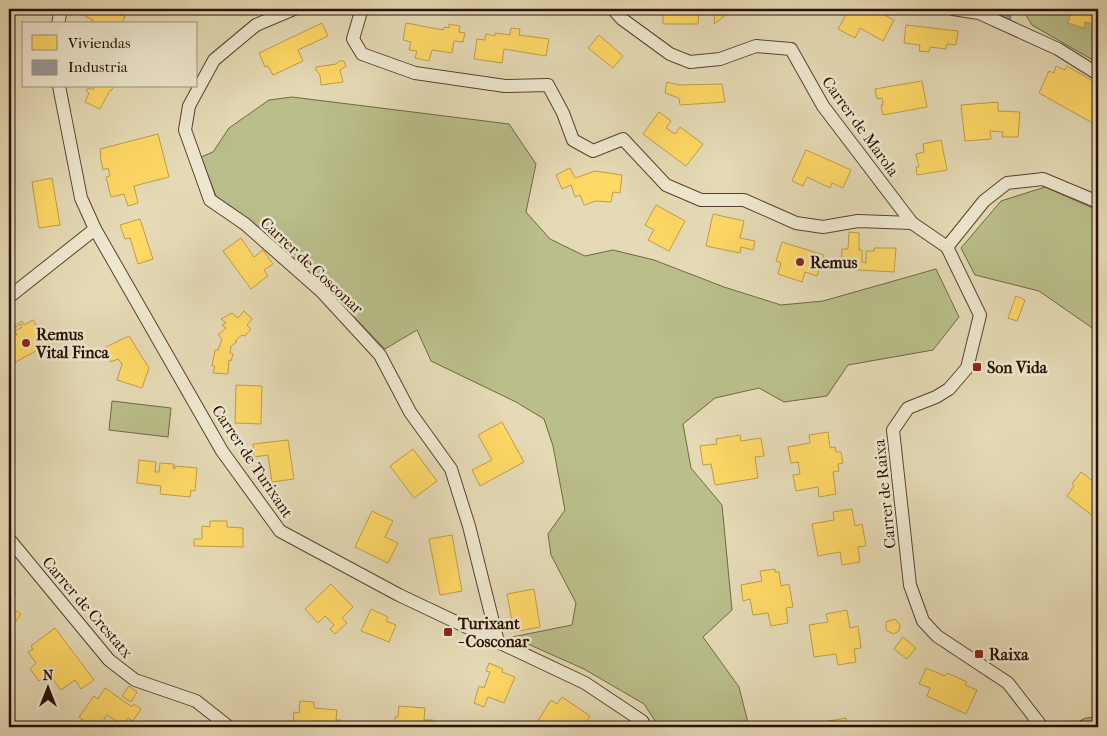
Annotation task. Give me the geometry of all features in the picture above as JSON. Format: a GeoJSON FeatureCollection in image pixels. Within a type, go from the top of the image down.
{"type":"FeatureCollection","features":[{"type":"Feature","properties":{"kind":"street"},"geometry":{"type":"LineString","coordinates":[[58,22],[61,9]]}},
{"type":"Feature","properties":{"kind":"street","name":"Carrer de Cosconar"},"geometry":{"type":"LineString","coordinates":[[294,9],[256,25],[214,60],[189,106],[185,130],[210,200],[245,224],[321,291],[380,355],[410,412],[451,469],[469,526],[498,642]]}},
{"type":"Feature","properties":{"kind":"street"},"geometry":{"type":"LineString","coordinates":[[361,9],[353,39],[362,54],[415,73],[506,86],[548,85],[563,113],[573,140],[593,151],[623,139],[666,185],[701,200],[744,200],[796,223],[823,227],[858,221],[912,223]]}},
{"type":"Feature","properties":{"kind":"street","name":"Carrer de Marola"},"geometry":{"type":"LineString","coordinates":[[614,9],[622,19],[670,54],[690,62],[720,59],[756,46],[791,49],[823,106],[912,223],[947,247]]}},
{"type":"Feature","properties":{"kind":"street"},"geometry":{"type":"LineString","coordinates":[[954,9],[979,14],[1058,50],[1098,74]]}},
{"type":"Feature","properties":{"kind":"street","name":"Carrer de Turixant"},"geometry":{"type":"LineString","coordinates":[[59,88],[81,198],[96,229],[222,451],[280,531],[399,595],[585,683],[642,722],[646,727]]}},
{"type":"Feature","properties":{"kind":"street"},"geometry":{"type":"LineString","coordinates":[[947,247],[984,201],[1007,183],[1043,179],[1098,202]]}},
{"type":"Feature","properties":{"kind":"street"},"geometry":{"type":"LineString","coordinates":[[9,297],[96,229]]}},
{"type":"Feature","properties":{"kind":"street","name":"Carrer de Raixa"},"geometry":{"type":"LineString","coordinates":[[947,247],[980,315],[967,368],[949,389],[936,397],[908,408],[893,430],[910,585],[923,621],[937,636],[1008,683],[1042,727]]}},
{"type":"Feature","properties":{"kind":"street","name":"Carrer de Crestatx"},"geometry":{"type":"LineString","coordinates":[[9,539],[109,660],[135,680],[196,701],[229,727]]}},
{"type":"Feature","properties":{"kind":"green space"},"geometry":{"type":"Polygon","coordinates":[[[1022,9],[1098,9],[1098,63],[1032,25],[1022,9]]]}},
{"type":"Feature","properties":{"kind":"green space"},"geometry":{"type":"Polygon","coordinates":[[[292,97],[509,124],[536,164],[526,212],[550,239],[585,256],[613,250],[654,260],[724,287],[781,305],[823,301],[936,269],[959,317],[933,350],[848,365],[827,396],[784,402],[759,388],[715,398],[683,424],[691,468],[722,505],[732,610],[703,637],[739,687],[749,727],[659,727],[644,704],[584,669],[512,637],[572,625],[576,603],[551,555],[548,534],[565,510],[553,446],[544,419],[516,402],[431,361],[417,330],[385,349],[313,275],[240,213],[216,196],[201,157],[213,152],[229,128],[269,100],[292,97]]]}},
{"type":"Feature","properties":{"kind":"green space"},"geometry":{"type":"Polygon","coordinates":[[[1045,187],[1098,212],[1098,332],[1039,291],[975,275],[961,248],[1001,201],[1045,187]]]}},
{"type":"Feature","properties":{"kind":"green space"},"geometry":{"type":"Polygon","coordinates":[[[112,401],[171,408],[168,437],[109,430],[112,401]]]}},
{"type":"Feature","properties":{"kind":"green space"},"geometry":{"type":"Polygon","coordinates":[[[1098,717],[1098,727],[1067,727],[1086,718],[1098,717]]]}},
{"type":"Feature","properties":{"kind":"building: Viviendas"},"geometry":{"type":"Polygon","coordinates":[[[90,9],[104,9],[107,11],[110,9],[124,9],[120,14],[125,17],[122,22],[92,22],[93,20],[85,16],[90,9]]]}},
{"type":"Feature","properties":{"kind":"building: Viviendas"},"geometry":{"type":"Polygon","coordinates":[[[663,9],[699,9],[698,24],[663,24],[663,9]]]}},
{"type":"Feature","properties":{"kind":"building: Viviendas"},"geometry":{"type":"Polygon","coordinates":[[[715,9],[733,9],[714,24],[715,9]]]}},
{"type":"Feature","properties":{"kind":"building: Viviendas"},"geometry":{"type":"Polygon","coordinates":[[[849,9],[873,9],[894,20],[883,41],[860,28],[855,38],[838,29],[849,9]]]}},
{"type":"Feature","properties":{"kind":"building: Viviendas"},"geometry":{"type":"Polygon","coordinates":[[[1072,9],[1098,9],[1098,25],[1085,22],[1084,28],[1068,23],[1072,9]]]}},
{"type":"Feature","properties":{"kind":"building: Viviendas"},"geometry":{"type":"Polygon","coordinates":[[[322,23],[328,36],[298,50],[303,61],[273,75],[268,66],[265,67],[259,53],[322,23]]]}},
{"type":"Feature","properties":{"kind":"building: Viviendas"},"geometry":{"type":"Polygon","coordinates":[[[406,23],[443,30],[444,27],[449,28],[449,24],[460,26],[459,32],[465,33],[463,42],[454,41],[452,53],[432,50],[429,61],[415,58],[417,51],[409,50],[411,42],[403,40],[406,23]]]}},
{"type":"Feature","properties":{"kind":"building: Viviendas"},"geometry":{"type":"Polygon","coordinates":[[[906,25],[958,31],[956,45],[947,44],[946,49],[930,47],[929,52],[919,51],[920,45],[904,43],[906,25]]]}},
{"type":"Feature","properties":{"kind":"building: Viviendas"},"geometry":{"type":"Polygon","coordinates":[[[511,28],[520,29],[519,35],[549,39],[546,56],[504,49],[502,63],[474,59],[477,39],[485,40],[486,34],[495,36],[495,33],[510,35],[511,28]]]}},
{"type":"Feature","properties":{"kind":"building: Viviendas"},"geometry":{"type":"Polygon","coordinates":[[[599,35],[623,56],[613,68],[588,48],[599,35]]]}},
{"type":"Feature","properties":{"kind":"building: Viviendas"},"geometry":{"type":"Polygon","coordinates":[[[339,61],[344,61],[346,66],[340,70],[343,82],[321,85],[320,75],[316,67],[336,64],[339,61]]]}},
{"type":"Feature","properties":{"kind":"building: Viviendas"},"geometry":{"type":"Polygon","coordinates":[[[1056,66],[1065,70],[1067,66],[1098,84],[1098,126],[1039,93],[1049,71],[1054,73],[1056,66]]]}},
{"type":"Feature","properties":{"kind":"building: Viviendas"},"geometry":{"type":"Polygon","coordinates":[[[922,81],[927,107],[883,115],[882,98],[877,99],[875,89],[922,81]]]}},
{"type":"Feature","properties":{"kind":"building: Viviendas"},"geometry":{"type":"Polygon","coordinates":[[[667,82],[679,85],[722,84],[725,102],[680,105],[679,98],[665,93],[667,82]]]}},
{"type":"Feature","properties":{"kind":"building: Viviendas"},"geometry":{"type":"Polygon","coordinates":[[[88,88],[93,90],[94,88],[113,88],[100,109],[85,102],[89,93],[86,91],[88,88]]]}},
{"type":"Feature","properties":{"kind":"building: Viviendas"},"geometry":{"type":"Polygon","coordinates":[[[998,102],[998,111],[1020,112],[1018,137],[1002,137],[1003,132],[990,131],[991,139],[965,141],[961,105],[998,102]]]}},
{"type":"Feature","properties":{"kind":"building: Viviendas"},"geometry":{"type":"Polygon","coordinates":[[[659,112],[671,121],[666,128],[675,134],[680,127],[703,144],[686,166],[643,134],[659,112]]]}},
{"type":"Feature","properties":{"kind":"building: Viviendas"},"geometry":{"type":"Polygon","coordinates":[[[158,134],[169,177],[134,186],[138,203],[128,206],[124,194],[111,197],[106,177],[110,176],[108,168],[103,170],[100,149],[158,134]]]}},
{"type":"Feature","properties":{"kind":"building: Viviendas"},"geometry":{"type":"Polygon","coordinates":[[[941,140],[947,170],[917,175],[916,167],[919,167],[916,154],[924,152],[923,144],[941,140]]]}},
{"type":"Feature","properties":{"kind":"building: Viviendas"},"geometry":{"type":"Polygon","coordinates":[[[806,150],[851,170],[843,188],[832,183],[830,188],[807,177],[803,186],[792,181],[806,150]]]}},
{"type":"Feature","properties":{"kind":"building: Viviendas"},"geometry":{"type":"Polygon","coordinates":[[[570,168],[575,178],[595,171],[622,175],[620,193],[613,192],[611,202],[596,201],[584,205],[580,195],[575,197],[571,185],[562,189],[556,175],[570,168]]]}},
{"type":"Feature","properties":{"kind":"building: Viviendas"},"geometry":{"type":"Polygon","coordinates":[[[52,178],[60,225],[39,228],[32,182],[52,178]]]}},
{"type":"Feature","properties":{"kind":"building: Viviendas"},"geometry":{"type":"Polygon","coordinates":[[[656,205],[685,221],[669,251],[648,240],[654,230],[645,225],[656,205]]]}},
{"type":"Feature","properties":{"kind":"building: Viviendas"},"geometry":{"type":"Polygon","coordinates":[[[713,214],[744,221],[740,238],[755,241],[753,250],[741,247],[740,253],[706,246],[713,214]]]}},
{"type":"Feature","properties":{"kind":"building: Viviendas"},"geometry":{"type":"Polygon","coordinates":[[[140,219],[153,259],[138,264],[130,238],[125,239],[120,225],[140,219]]]}},
{"type":"Feature","properties":{"kind":"building: Viviendas"},"geometry":{"type":"Polygon","coordinates":[[[849,232],[859,233],[859,250],[862,250],[862,262],[866,263],[866,251],[874,251],[874,248],[896,248],[894,272],[841,269],[842,249],[848,249],[849,232]]]}},
{"type":"Feature","properties":{"kind":"building: Viviendas"},"geometry":{"type":"Polygon","coordinates":[[[241,238],[254,257],[263,250],[273,264],[264,270],[268,276],[251,289],[223,251],[241,238]]]}},
{"type":"Feature","properties":{"kind":"building: Viviendas","name":"Remus"},"geometry":{"type":"Polygon","coordinates":[[[782,242],[824,255],[817,276],[805,272],[802,282],[778,274],[781,263],[776,261],[782,242]]]}},
{"type":"Feature","properties":{"kind":"building: Viviendas"},"geometry":{"type":"Polygon","coordinates":[[[1016,296],[1025,300],[1017,321],[1008,318],[1016,296]]]}},
{"type":"Feature","properties":{"kind":"building: Viviendas"},"geometry":{"type":"Polygon","coordinates":[[[244,311],[252,319],[247,325],[251,329],[231,346],[230,353],[233,354],[231,361],[229,360],[228,374],[213,373],[215,366],[212,366],[215,350],[218,350],[222,339],[218,335],[226,328],[222,325],[226,323],[221,319],[232,313],[238,318],[244,311]]]}},
{"type":"Feature","properties":{"kind":"building: Viviendas"},"geometry":{"type":"Polygon","coordinates":[[[33,320],[37,327],[40,326],[50,343],[16,362],[9,349],[9,343],[17,335],[15,331],[22,327],[21,324],[13,329],[12,327],[22,321],[24,325],[33,320]]]}},
{"type":"Feature","properties":{"kind":"building: Viviendas"},"geometry":{"type":"Polygon","coordinates":[[[129,336],[149,368],[142,388],[117,380],[122,364],[118,359],[111,362],[104,348],[129,336]]]}},
{"type":"Feature","properties":{"kind":"building: Viviendas"},"geometry":{"type":"Polygon","coordinates":[[[236,385],[262,386],[261,424],[235,423],[236,385]]]}},
{"type":"Feature","properties":{"kind":"building: Viviendas"},"geometry":{"type":"Polygon","coordinates":[[[502,422],[524,462],[480,486],[472,470],[492,460],[478,435],[502,422]]]}},
{"type":"Feature","properties":{"kind":"building: Viviendas"},"geometry":{"type":"Polygon","coordinates":[[[828,432],[830,448],[835,447],[836,452],[841,452],[843,463],[838,464],[839,471],[833,472],[836,494],[819,497],[818,487],[796,491],[793,475],[800,474],[798,462],[791,463],[788,447],[810,443],[809,435],[828,432]]]}},
{"type":"Feature","properties":{"kind":"building: Viviendas"},"geometry":{"type":"Polygon","coordinates":[[[740,435],[741,441],[761,438],[764,456],[755,457],[758,478],[715,485],[711,464],[703,465],[700,446],[717,444],[716,439],[740,435]]]}},
{"type":"Feature","properties":{"kind":"building: Viviendas"},"geometry":{"type":"Polygon","coordinates":[[[288,440],[294,479],[272,482],[268,455],[254,457],[253,444],[288,440]]]}},
{"type":"Feature","properties":{"kind":"building: Viviendas"},"geometry":{"type":"Polygon","coordinates":[[[413,449],[437,481],[414,498],[390,466],[413,449]]]}},
{"type":"Feature","properties":{"kind":"building: Viviendas"},"geometry":{"type":"Polygon","coordinates":[[[139,460],[156,462],[155,472],[159,472],[160,463],[174,464],[173,468],[175,469],[175,466],[197,468],[195,491],[191,490],[190,497],[160,494],[161,486],[137,483],[139,460]]]}},
{"type":"Feature","properties":{"kind":"building: Viviendas"},"geometry":{"type":"Polygon","coordinates":[[[1081,472],[1098,485],[1098,520],[1067,496],[1074,486],[1072,484],[1081,472]]]}},
{"type":"Feature","properties":{"kind":"building: Viviendas"},"geometry":{"type":"Polygon","coordinates":[[[852,509],[855,526],[862,524],[866,546],[858,547],[860,562],[842,565],[840,552],[818,556],[812,524],[834,520],[833,512],[852,509]]]}},
{"type":"Feature","properties":{"kind":"building: Viviendas"},"geometry":{"type":"Polygon","coordinates":[[[372,511],[393,521],[385,537],[398,543],[388,563],[355,547],[372,511]]]}},
{"type":"Feature","properties":{"kind":"building: Viviendas"},"geometry":{"type":"Polygon","coordinates":[[[210,521],[227,521],[227,527],[243,528],[243,547],[194,546],[194,539],[202,539],[202,526],[210,527],[210,521]]]}},
{"type":"Feature","properties":{"kind":"building: Viviendas"},"geometry":{"type":"Polygon","coordinates":[[[452,535],[462,591],[440,595],[429,539],[452,535]]]}},
{"type":"Feature","properties":{"kind":"building: Viviendas"},"geometry":{"type":"Polygon","coordinates":[[[775,569],[775,572],[779,572],[781,586],[789,584],[793,607],[786,608],[788,623],[771,626],[768,613],[753,615],[750,599],[743,601],[741,585],[762,581],[760,571],[775,569]]]}},
{"type":"Feature","properties":{"kind":"building: Viviendas"},"geometry":{"type":"Polygon","coordinates":[[[9,573],[13,585],[11,589],[16,592],[9,604],[9,573]]]}},
{"type":"Feature","properties":{"kind":"building: Viviendas"},"geometry":{"type":"Polygon","coordinates":[[[331,584],[353,607],[342,618],[347,623],[335,634],[330,629],[334,625],[325,616],[318,623],[305,609],[331,584]]]}},
{"type":"Feature","properties":{"kind":"building: Viviendas"},"geometry":{"type":"Polygon","coordinates":[[[534,589],[540,627],[514,632],[507,594],[534,589]]]}},
{"type":"Feature","properties":{"kind":"building: Viviendas"},"geometry":{"type":"Polygon","coordinates":[[[9,606],[21,614],[9,631],[9,606]]]}},
{"type":"Feature","properties":{"kind":"building: Viviendas"},"geometry":{"type":"Polygon","coordinates":[[[371,609],[388,617],[386,621],[396,625],[389,642],[361,631],[371,609]]]}},
{"type":"Feature","properties":{"kind":"building: Viviendas"},"geometry":{"type":"Polygon","coordinates":[[[847,610],[850,628],[858,626],[861,648],[854,649],[856,662],[838,665],[836,654],[814,657],[809,625],[828,622],[826,614],[847,610]]]}},
{"type":"Feature","properties":{"kind":"building: Viviendas"},"geometry":{"type":"Polygon","coordinates":[[[895,619],[900,625],[899,631],[893,634],[886,630],[886,622],[895,619]]]}},
{"type":"Feature","properties":{"kind":"building: Viviendas"},"geometry":{"type":"Polygon","coordinates":[[[55,628],[94,680],[81,689],[75,680],[61,690],[49,674],[39,681],[30,669],[36,663],[28,652],[33,649],[31,646],[55,628]]]}},
{"type":"Feature","properties":{"kind":"building: Viviendas"},"geometry":{"type":"Polygon","coordinates":[[[903,637],[916,648],[907,659],[894,649],[903,637]]]}},
{"type":"Feature","properties":{"kind":"building: Viviendas"},"geometry":{"type":"Polygon","coordinates":[[[489,663],[503,669],[502,672],[515,677],[504,703],[488,697],[484,707],[474,703],[479,686],[484,688],[490,672],[486,671],[489,663]]]}},
{"type":"Feature","properties":{"kind":"building: Viviendas"},"geometry":{"type":"Polygon","coordinates":[[[926,668],[945,676],[947,673],[967,682],[965,685],[977,690],[966,714],[927,696],[930,688],[919,684],[926,668]]]}},
{"type":"Feature","properties":{"kind":"building: Viviendas"},"geometry":{"type":"Polygon","coordinates":[[[129,686],[137,692],[131,702],[122,696],[129,686]]]}},
{"type":"Feature","properties":{"kind":"building: Viviendas"},"geometry":{"type":"Polygon","coordinates":[[[105,688],[132,707],[134,704],[141,709],[133,721],[128,718],[123,725],[107,715],[100,725],[93,720],[90,725],[79,717],[94,696],[98,699],[105,688]]]}},
{"type":"Feature","properties":{"kind":"building: Viviendas"},"geometry":{"type":"Polygon","coordinates":[[[562,697],[590,716],[583,727],[534,727],[551,700],[557,704],[562,697]]]}},
{"type":"Feature","properties":{"kind":"building: Viviendas"},"geometry":{"type":"Polygon","coordinates":[[[300,701],[314,702],[314,708],[337,710],[336,720],[341,720],[341,727],[293,727],[294,712],[299,713],[300,701]]]}},
{"type":"Feature","properties":{"kind":"building: Viviendas"},"geometry":{"type":"Polygon","coordinates":[[[399,706],[425,708],[424,720],[433,720],[435,727],[395,727],[395,717],[398,717],[399,706]]]}},
{"type":"Feature","properties":{"kind":"building: Viviendas"},"geometry":{"type":"Polygon","coordinates":[[[846,718],[847,727],[824,727],[823,722],[846,718]]]}},
{"type":"Feature","properties":{"kind":"building: Industria"},"geometry":{"type":"Polygon","coordinates":[[[993,9],[1012,11],[1010,20],[992,17],[993,9]]]}},
{"type":"Feature","properties":{"kind":"place","name":"Remus"},"geometry":{"type":"Point","coordinates":[800,262]}},
{"type":"Feature","properties":{"kind":"place","name":"Remus Vital Finca"},"geometry":{"type":"Point","coordinates":[26,343]}},
{"type":"Feature","properties":{"kind":"place","name":"Son Vida"},"geometry":{"type":"Point","coordinates":[977,367]}},
{"type":"Feature","properties":{"kind":"place","name":"Turixant - Cosconar"},"geometry":{"type":"Point","coordinates":[448,632]}},
{"type":"Feature","properties":{"kind":"place","name":"Raixa"},"geometry":{"type":"Point","coordinates":[979,654]}}]}
